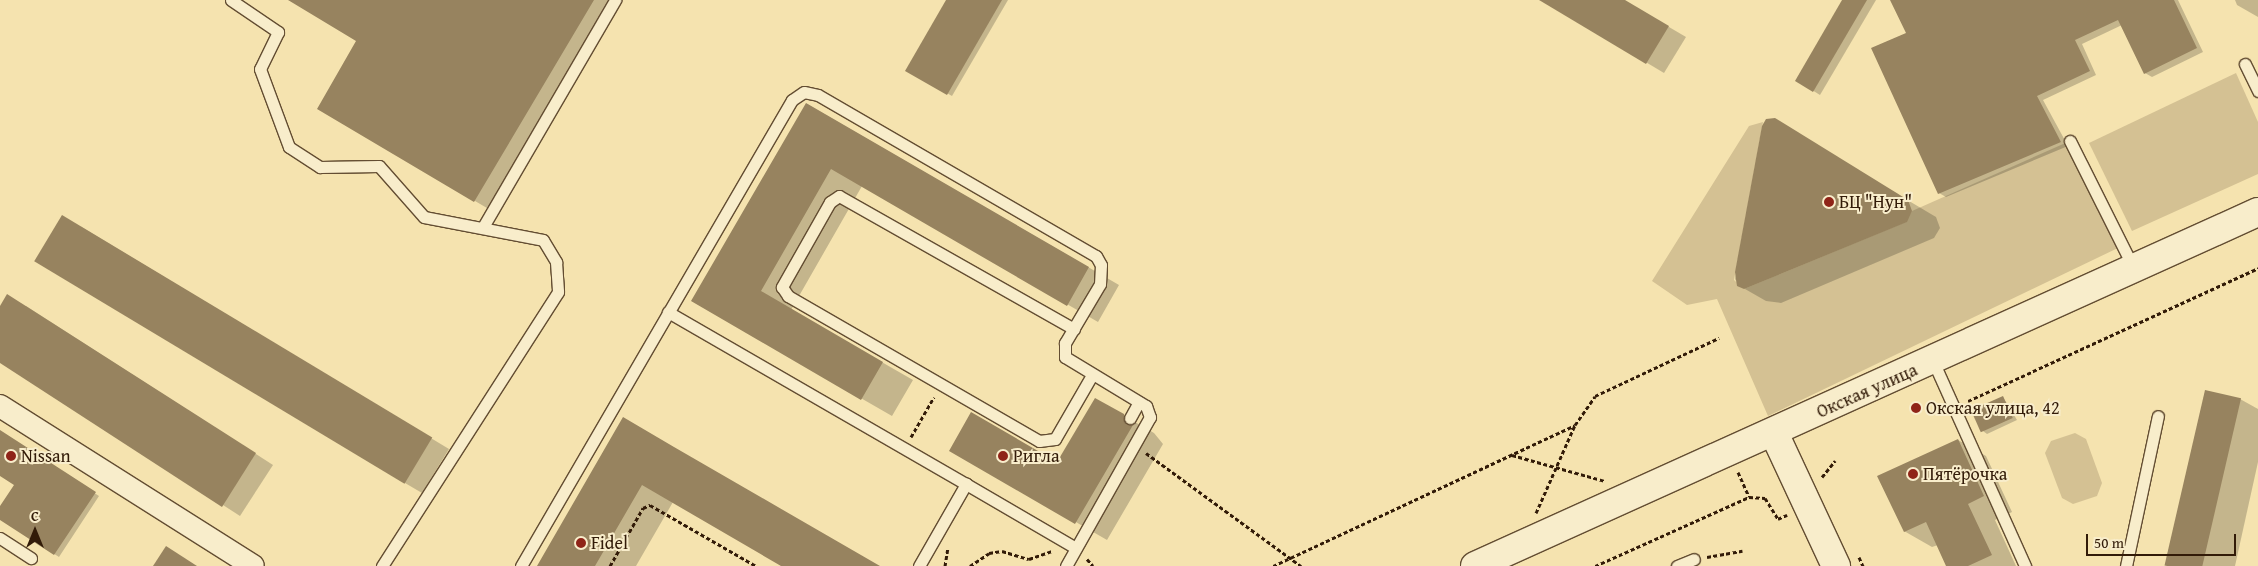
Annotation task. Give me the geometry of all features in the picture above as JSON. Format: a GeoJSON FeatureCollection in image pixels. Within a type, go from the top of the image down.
{"type":"FeatureCollection","features":[{"type":"Feature","properties":{"kind":"main road","name":"Окская улица"},"geometry":{"type":"LineString","coordinates":[[1475,566],[1771,424],[1933,361],[2258,212]]}},
{"type":"Feature","properties":{"kind":"main road"},"geometry":{"type":"LineString","coordinates":[[1771,424],[1845,557]]}},
{"type":"Feature","properties":{"kind":"street"},"geometry":{"type":"LineString","coordinates":[[0,406],[253,566]]}},
{"type":"Feature","properties":{"kind":"lane"},"geometry":{"type":"LineString","coordinates":[[231,0],[278,32],[260,69],[289,147],[320,167],[379,166],[424,217],[544,240],[556,262],[558,292],[382,566]]}},
{"type":"Feature","properties":{"kind":"lane"},"geometry":{"type":"LineString","coordinates":[[483,227],[615,0]]}},
{"type":"Feature","properties":{"kind":"lane"},"geometry":{"type":"LineString","coordinates":[[2245,64],[2258,91]]}},
{"type":"Feature","properties":{"kind":"lane"},"geometry":{"type":"LineString","coordinates":[[521,566],[792,100],[810,92],[1096,256],[1103,274],[1100,284],[1066,344],[1065,357],[1139,402],[1150,417],[1136,445],[1073,546],[1066,566]]}},
{"type":"Feature","properties":{"kind":"lane"},"geometry":{"type":"LineString","coordinates":[[2070,141],[2134,269]]}},
{"type":"Feature","properties":{"kind":"lane"},"geometry":{"type":"LineString","coordinates":[[1074,330],[838,196],[830,202],[782,287],[788,296],[1039,441],[1055,439],[1092,374]]}},
{"type":"Feature","properties":{"kind":"lane"},"geometry":{"type":"LineString","coordinates":[[668,312],[1073,546]]}},
{"type":"Feature","properties":{"kind":"lane"},"geometry":{"type":"LineString","coordinates":[[1933,361],[2024,566]]}},
{"type":"Feature","properties":{"kind":"lane"},"geometry":{"type":"LineString","coordinates":[[1130,418],[1139,402]]}},
{"type":"Feature","properties":{"kind":"lane"},"geometry":{"type":"LineString","coordinates":[[2126,566],[2158,416]]}},
{"type":"Feature","properties":{"kind":"lane"},"geometry":{"type":"LineString","coordinates":[[919,566],[966,484]]}},
{"type":"Feature","properties":{"kind":"lane"},"geometry":{"type":"LineString","coordinates":[[0,538],[31,558]]}},
{"type":"Feature","properties":{"kind":"lane"},"geometry":{"type":"LineString","coordinates":[[1677,566],[1694,559]]}},
{"type":"Feature","properties":{"kind":"path"},"geometry":{"type":"LineString","coordinates":[[1954,407],[2258,268]]}},
{"type":"Feature","properties":{"kind":"path"},"geometry":{"type":"LineString","coordinates":[[1532,522],[1574,425],[1595,396],[1720,338]]}},
{"type":"Feature","properties":{"kind":"path"},"geometry":{"type":"LineString","coordinates":[[904,448],[937,393]]}},
{"type":"Feature","properties":{"kind":"path"},"geometry":{"type":"LineString","coordinates":[[1273,566],[1574,425]]}},
{"type":"Feature","properties":{"kind":"path"},"geometry":{"type":"LineString","coordinates":[[1136,445],[1301,566]]}},
{"type":"Feature","properties":{"kind":"path"},"geometry":{"type":"LineString","coordinates":[[1512,455],[1610,482]]}},
{"type":"Feature","properties":{"kind":"path"},"geometry":{"type":"LineString","coordinates":[[1825,482],[1822,475],[1835,461]]}},
{"type":"Feature","properties":{"kind":"path"},"geometry":{"type":"LineString","coordinates":[[1595,566],[1749,497],[1764,498],[1778,519]]}},
{"type":"Feature","properties":{"kind":"path"},"geometry":{"type":"LineString","coordinates":[[610,566],[643,508],[650,505],[756,566]]}},
{"type":"Feature","properties":{"kind":"path"},"geometry":{"type":"LineString","coordinates":[[970,566],[989,552],[1002,551],[1030,559],[1073,546]]}},
{"type":"Feature","properties":{"kind":"path"},"geometry":{"type":"LineString","coordinates":[[1694,559],[1742,551]]}},
{"type":"Feature","properties":{"kind":"path"},"geometry":{"type":"LineString","coordinates":[[1845,557],[1863,566]]}},
{"type":"Feature","properties":{"kind":"shaded area"},"geometry":{"type":"Polygon","coordinates":[[[2236,73],[2258,122],[2258,174],[2132,231],[2089,143],[2236,73]]]}},
{"type":"Feature","properties":{"kind":"shaded area"},"geometry":{"type":"Polygon","coordinates":[[[1763,122],[1734,280],[1744,289],[1906,222],[1912,211],[2070,141],[2120,247],[1768,416],[1717,299],[1687,305],[1652,281],[1749,126],[1763,122]]]}},
{"type":"Feature","properties":{"kind":"shaded area"},"geometry":{"type":"Polygon","coordinates":[[[2075,433],[2086,439],[2102,483],[2097,496],[2073,504],[2062,498],[2045,453],[2051,441],[2075,433]]]}},
{"type":"Feature","properties":{"kind":"building"},"geometry":{"type":"Polygon","coordinates":[[[288,0],[594,0],[474,202],[317,109],[356,41],[288,0]]]}},
{"type":"Feature","properties":{"kind":"building"},"geometry":{"type":"Polygon","coordinates":[[[946,0],[1002,0],[947,95],[905,71],[946,0]]]}},
{"type":"Feature","properties":{"kind":"building"},"geometry":{"type":"Polygon","coordinates":[[[1539,0],[1625,0],[1669,26],[1646,64],[1539,0]]]}},
{"type":"Feature","properties":{"kind":"building"},"geometry":{"type":"Polygon","coordinates":[[[1842,0],[1867,0],[1813,92],[1795,81],[1842,0]]]}},
{"type":"Feature","properties":{"kind":"building"},"geometry":{"type":"Polygon","coordinates":[[[1890,0],[2174,0],[2197,48],[2144,74],[2118,20],[2075,40],[2090,71],[2037,96],[2061,142],[1938,194],[1871,48],[1906,33],[1890,0]]]}},
{"type":"Feature","properties":{"kind":"building"},"geometry":{"type":"Polygon","coordinates":[[[806,103],[1089,267],[1067,306],[831,169],[761,291],[883,362],[861,400],[691,301],[806,103]]]}},
{"type":"Feature","properties":{"kind":"building","name":"БЦ \"Нун\""},"geometry":{"type":"Polygon","coordinates":[[[1775,118],[1908,200],[1912,211],[1907,222],[1744,289],[1737,286],[1735,272],[1762,126],[1766,119],[1775,118]]]}},
{"type":"Feature","properties":{"kind":"building"},"geometry":{"type":"Polygon","coordinates":[[[62,215],[432,437],[404,484],[34,261],[62,215]]]}},
{"type":"Feature","properties":{"kind":"building"},"geometry":{"type":"Polygon","coordinates":[[[7,294],[256,453],[222,507],[0,363],[0,306],[7,294]]]}},
{"type":"Feature","properties":{"kind":"building"},"geometry":{"type":"Polygon","coordinates":[[[2205,390],[2241,398],[2202,566],[2165,565],[2205,390]]]}},
{"type":"Feature","properties":{"kind":"building"},"geometry":{"type":"Polygon","coordinates":[[[2003,396],[2013,418],[1981,432],[1971,410],[2003,396]]]}},
{"type":"Feature","properties":{"kind":"building"},"geometry":{"type":"Polygon","coordinates":[[[1095,398],[1124,414],[1126,424],[1133,425],[1075,524],[949,451],[971,412],[1057,462],[1095,398]]]}},
{"type":"Feature","properties":{"kind":"building"},"geometry":{"type":"Polygon","coordinates":[[[623,417],[880,566],[781,566],[642,485],[595,566],[537,566],[623,417]]]}},
{"type":"Feature","properties":{"kind":"building"},"geometry":{"type":"Polygon","coordinates":[[[0,430],[96,492],[54,555],[0,520],[0,506],[14,485],[0,476],[0,430]]]}},
{"type":"Feature","properties":{"kind":"building"},"geometry":{"type":"Polygon","coordinates":[[[1958,439],[1984,496],[1968,504],[1992,555],[1968,566],[1946,566],[1926,522],[1904,532],[1877,476],[1958,439]]]}},
{"type":"Feature","properties":{"kind":"building"},"geometry":{"type":"Polygon","coordinates":[[[166,546],[197,566],[153,566],[166,546]]]}},
{"type":"Feature","properties":{"kind":"place","name":"БЦ \"Нун\""},"geometry":{"type":"Point","coordinates":[1829,202]}},
{"type":"Feature","properties":{"kind":"place","name":"Окская улица, 42"},"geometry":{"type":"Point","coordinates":[1916,408]}},
{"type":"Feature","properties":{"kind":"place","name":"Nissan"},"geometry":{"type":"Point","coordinates":[11,456]}},
{"type":"Feature","properties":{"kind":"place","name":"Ригла"},"geometry":{"type":"Point","coordinates":[1003,456]}},
{"type":"Feature","properties":{"kind":"place","name":"Пятёрочка"},"geometry":{"type":"Point","coordinates":[1913,474]}},
{"type":"Feature","properties":{"kind":"place","name":"Fidel"},"geometry":{"type":"Point","coordinates":[581,543]}}]}
